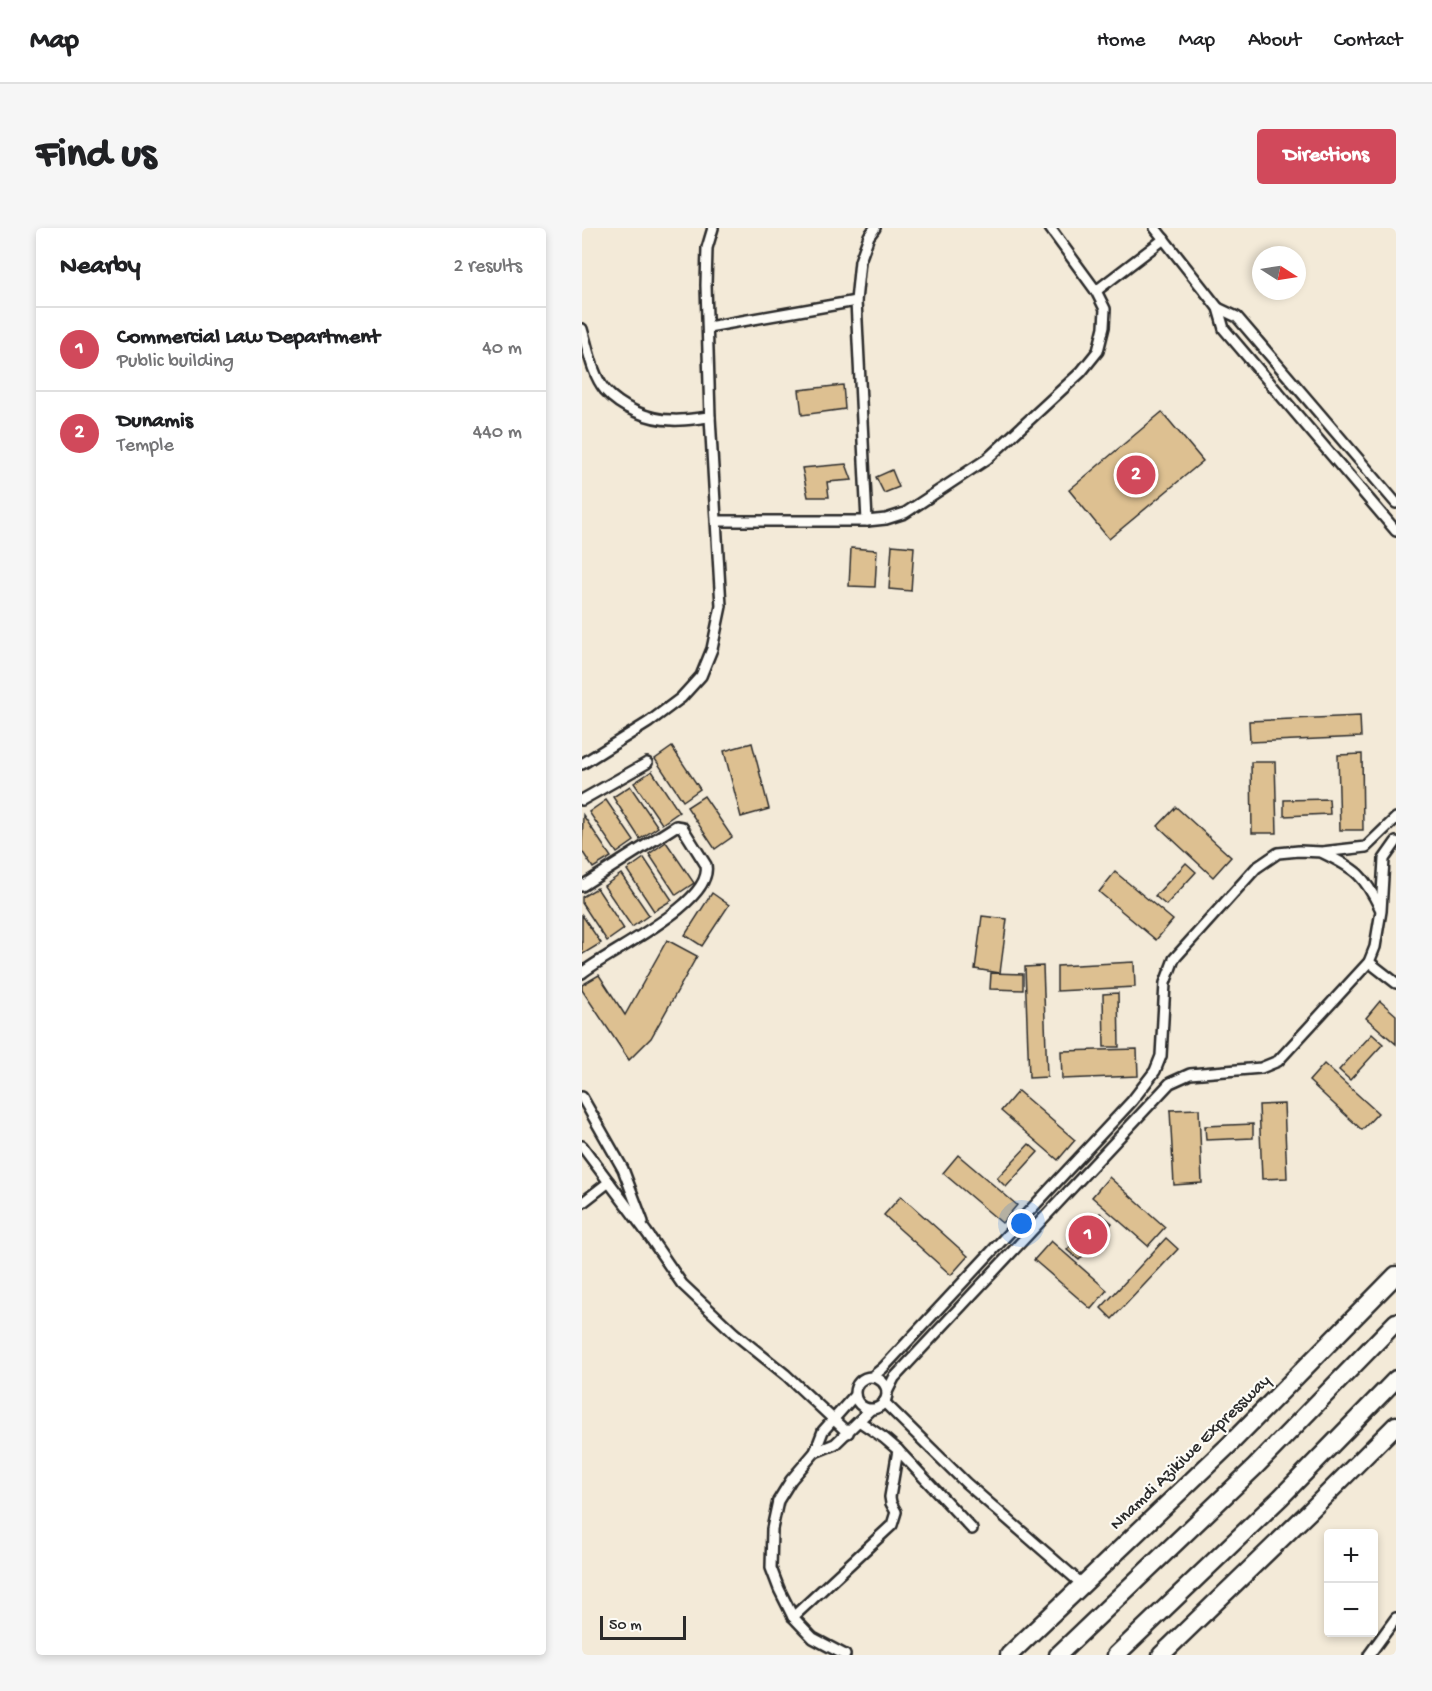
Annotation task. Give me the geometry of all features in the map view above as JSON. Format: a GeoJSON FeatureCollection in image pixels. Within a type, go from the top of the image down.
{"type":"FeatureCollection","features":[{"type":"Feature","properties":{"kind":"highway","name":"Nnamdi Azikiwe Expressway"},"geometry":{"type":"LineString","coordinates":[[1010,1655],[1229,1445],[1396,1275]]}},
{"type":"Feature","properties":{"kind":"highway"},"geometry":{"type":"LineString","coordinates":[[1362,1310],[1396,1291]]}},
{"type":"Feature","properties":{"kind":"highway"},"geometry":{"type":"LineString","coordinates":[[1058,1655],[1255,1467],[1396,1322]]}},
{"type":"Feature","properties":{"kind":"highway"},"geometry":{"type":"LineString","coordinates":[[1116,1655],[1281,1497],[1396,1379]]}},
{"type":"Feature","properties":{"kind":"highway"},"geometry":{"type":"LineString","coordinates":[[1161,1655],[1396,1425]]}},
{"type":"Feature","properties":{"kind":"street"},"geometry":{"type":"LineString","coordinates":[[582,764],[649,722],[681,698],[701,676],[712,649],[721,606],[710,417],[706,285],[707,248],[713,228]]}},
{"type":"Feature","properties":{"kind":"street"},"geometry":{"type":"LineString","coordinates":[[867,521],[856,302],[860,261],[869,236],[875,228]]}},
{"type":"Feature","properties":{"kind":"street"},"geometry":{"type":"LineString","coordinates":[[717,521],[886,519],[905,513],[987,459],[1081,372],[1098,351],[1104,327],[1105,309],[1096,291],[1050,228]]}},
{"type":"Feature","properties":{"kind":"street"},"geometry":{"type":"LineString","coordinates":[[1155,228],[1218,308],[1224,329],[1396,531]]}},
{"type":"Feature","properties":{"kind":"street"},"geometry":{"type":"LineString","coordinates":[[1096,291],[1164,239]]}},
{"type":"Feature","properties":{"kind":"street"},"geometry":{"type":"LineString","coordinates":[[708,327],[856,302]]}},
{"type":"Feature","properties":{"kind":"street"},"geometry":{"type":"LineString","coordinates":[[1218,308],[1237,317],[1396,503]]}},
{"type":"Feature","properties":{"kind":"street"},"geometry":{"type":"LineString","coordinates":[[582,329],[594,368],[605,390],[627,408],[648,417],[672,420],[710,417]]}},
{"type":"Feature","properties":{"kind":"street"},"geometry":{"type":"LineString","coordinates":[[1287,404],[1301,393]]}},
{"type":"Feature","properties":{"kind":"street"},"geometry":{"type":"LineString","coordinates":[[582,800],[647,762]]}},
{"type":"Feature","properties":{"kind":"street"},"geometry":{"type":"LineString","coordinates":[[870,1410],[860,1405],[855,1395],[855,1389],[861,1380],[872,1377],[883,1368],[1124,1110],[1155,1071],[1161,1056],[1165,983],[1174,959],[1256,868],[1278,853],[1322,852],[1366,847],[1396,818]]}},
{"type":"Feature","properties":{"kind":"street"},"geometry":{"type":"LineString","coordinates":[[582,886],[676,826],[682,827],[706,866],[707,872],[705,880],[683,907],[583,968]]}},
{"type":"Feature","properties":{"kind":"street"},"geometry":{"type":"LineString","coordinates":[[815,1452],[835,1444],[870,1410],[880,1407],[885,1402],[894,1378],[1170,1083],[1190,1074],[1261,1068],[1278,1061],[1369,962],[1375,947],[1381,910],[1384,859],[1396,842]]}},
{"type":"Feature","properties":{"kind":"street"},"geometry":{"type":"LineString","coordinates":[[1322,852],[1349,866],[1369,885],[1381,910]]}},
{"type":"Feature","properties":{"kind":"street"},"geometry":{"type":"LineString","coordinates":[[1369,962],[1396,983]]}},
{"type":"Feature","properties":{"kind":"street"},"geometry":{"type":"LineString","coordinates":[[582,1097],[623,1169],[647,1233]]}},
{"type":"Feature","properties":{"kind":"street"},"geometry":{"type":"LineString","coordinates":[[582,1146],[682,1284],[734,1334],[786,1375],[848,1433]]}},
{"type":"Feature","properties":{"kind":"street"},"geometry":{"type":"LineString","coordinates":[[582,1203],[609,1182]]}},
{"type":"Feature","properties":{"kind":"street"},"geometry":{"type":"LineString","coordinates":[[883,1368],[894,1378]]}},
{"type":"Feature","properties":{"kind":"street"},"geometry":{"type":"LineString","coordinates":[[872,1377],[882,1382],[887,1392]]}},
{"type":"Feature","properties":{"kind":"street"},"geometry":{"type":"LineString","coordinates":[[845,1655],[813,1638],[793,1617],[771,1568],[772,1529],[778,1501],[791,1480],[815,1452],[823,1431],[832,1418],[855,1395]]}},
{"type":"Feature","properties":{"kind":"street"},"geometry":{"type":"LineString","coordinates":[[885,1402],[966,1483],[1083,1585]]}},
{"type":"Feature","properties":{"kind":"street"},"geometry":{"type":"LineString","coordinates":[[859,1421],[898,1450],[972,1529]]}},
{"type":"Feature","properties":{"kind":"street"},"geometry":{"type":"LineString","coordinates":[[793,1617],[892,1525],[896,1512],[890,1497],[898,1450]]}},
{"type":"Feature","properties":{"kind":"street"},"geometry":{"type":"LineString","coordinates":[[1369,1655],[1396,1618]]}},
{"type":"Feature","properties":{"kind":"building"},"geometry":{"type":"Polygon","coordinates":[[[843,385],[845,409],[802,415],[799,390],[843,385]]]}},
{"type":"Feature","properties":{"kind":"building"},"geometry":{"type":"Polygon","coordinates":[[[1162,412],[1203,461],[1109,539],[1069,490],[1162,412]]]}},
{"type":"Feature","properties":{"kind":"building"},"geometry":{"type":"Polygon","coordinates":[[[846,464],[852,480],[827,482],[829,497],[808,497],[802,468],[846,464]]]}},
{"type":"Feature","properties":{"kind":"building"},"geometry":{"type":"Polygon","coordinates":[[[892,470],[899,487],[884,493],[876,477],[892,470]]]}},
{"type":"Feature","properties":{"kind":"building"},"geometry":{"type":"Polygon","coordinates":[[[892,545],[914,547],[911,591],[889,589],[892,545]]]}},
{"type":"Feature","properties":{"kind":"building"},"geometry":{"type":"Polygon","coordinates":[[[851,548],[877,550],[875,587],[849,586],[851,548]]]}},
{"type":"Feature","properties":{"kind":"building"},"geometry":{"type":"Polygon","coordinates":[[[1360,716],[1361,737],[1250,742],[1249,721],[1360,716]]]}},
{"type":"Feature","properties":{"kind":"building"},"geometry":{"type":"Polygon","coordinates":[[[752,743],[769,809],[741,817],[724,751],[752,743]]]}},
{"type":"Feature","properties":{"kind":"building"},"geometry":{"type":"Polygon","coordinates":[[[672,747],[700,789],[683,801],[655,759],[672,747]]]}},
{"type":"Feature","properties":{"kind":"building"},"geometry":{"type":"Polygon","coordinates":[[[1362,754],[1363,830],[1340,830],[1338,755],[1362,754]]]}},
{"type":"Feature","properties":{"kind":"building"},"geometry":{"type":"Polygon","coordinates":[[[1251,762],[1275,762],[1277,833],[1252,833],[1251,762]]]}},
{"type":"Feature","properties":{"kind":"building"},"geometry":{"type":"Polygon","coordinates":[[[652,771],[679,812],[662,824],[634,783],[652,771]]]}},
{"type":"Feature","properties":{"kind":"building"},"geometry":{"type":"Polygon","coordinates":[[[630,786],[658,827],[640,839],[613,797],[630,786]]]}},
{"type":"Feature","properties":{"kind":"building"},"geometry":{"type":"Polygon","coordinates":[[[704,796],[732,837],[715,849],[687,807],[704,796]]]}},
{"type":"Feature","properties":{"kind":"building"},"geometry":{"type":"Polygon","coordinates":[[[1329,799],[1330,814],[1284,816],[1284,800],[1329,799]]]}},
{"type":"Feature","properties":{"kind":"building"},"geometry":{"type":"Polygon","coordinates":[[[606,800],[634,841],[617,853],[589,812],[606,800]]]}},
{"type":"Feature","properties":{"kind":"building"},"geometry":{"type":"Polygon","coordinates":[[[1176,807],[1231,857],[1213,877],[1158,826],[1176,807]]]}},
{"type":"Feature","properties":{"kind":"building"},"geometry":{"type":"Polygon","coordinates":[[[583,815],[611,857],[593,868],[582,851],[583,815]]]}},
{"type":"Feature","properties":{"kind":"building"},"geometry":{"type":"Polygon","coordinates":[[[666,842],[694,883],[676,895],[649,854],[666,842]]]}},
{"type":"Feature","properties":{"kind":"building"},"geometry":{"type":"Polygon","coordinates":[[[644,858],[672,900],[654,911],[627,870],[644,858]]]}},
{"type":"Feature","properties":{"kind":"building"},"geometry":{"type":"Polygon","coordinates":[[[1186,863],[1196,872],[1166,905],[1155,896],[1186,863]]]}},
{"type":"Feature","properties":{"kind":"building"},"geometry":{"type":"Polygon","coordinates":[[[1115,872],[1173,920],[1156,940],[1099,892],[1115,872]]]}},
{"type":"Feature","properties":{"kind":"building"},"geometry":{"type":"Polygon","coordinates":[[[621,874],[649,915],[632,927],[604,886],[621,874]]]}},
{"type":"Feature","properties":{"kind":"building"},"geometry":{"type":"Polygon","coordinates":[[[597,888],[624,929],[607,941],[582,903],[582,897],[597,888]]]}},
{"type":"Feature","properties":{"kind":"building"},"geometry":{"type":"Polygon","coordinates":[[[712,893],[729,905],[702,946],[685,935],[712,893]]]}},
{"type":"Feature","properties":{"kind":"building"},"geometry":{"type":"Polygon","coordinates":[[[582,915],[601,943],[583,954],[582,952],[582,915]]]}},
{"type":"Feature","properties":{"kind":"building"},"geometry":{"type":"Polygon","coordinates":[[[982,916],[1007,919],[1000,973],[975,969],[982,916]]]}},
{"type":"Feature","properties":{"kind":"building"},"geometry":{"type":"Polygon","coordinates":[[[667,940],[697,956],[651,1038],[629,1060],[582,990],[582,985],[599,975],[625,1015],[667,940]]]}},
{"type":"Feature","properties":{"kind":"building"},"geometry":{"type":"Polygon","coordinates":[[[1134,962],[1135,987],[1057,991],[1057,966],[1134,962]]]}},
{"type":"Feature","properties":{"kind":"building"},"geometry":{"type":"Polygon","coordinates":[[[1043,966],[1047,1077],[1029,1078],[1025,967],[1043,966]]]}},
{"type":"Feature","properties":{"kind":"building"},"geometry":{"type":"Polygon","coordinates":[[[991,973],[1023,974],[1023,990],[990,989],[991,973]]]}},
{"type":"Feature","properties":{"kind":"building"},"geometry":{"type":"Polygon","coordinates":[[[1118,993],[1119,1047],[1104,1047],[1103,994],[1118,993]]]}},
{"type":"Feature","properties":{"kind":"building"},"geometry":{"type":"Polygon","coordinates":[[[1380,1001],[1396,1015],[1396,1044],[1366,1018],[1380,1001]]]}},
{"type":"Feature","properties":{"kind":"building"},"geometry":{"type":"Polygon","coordinates":[[[1372,1034],[1383,1044],[1350,1080],[1339,1070],[1372,1034]]]}},
{"type":"Feature","properties":{"kind":"building"},"geometry":{"type":"Polygon","coordinates":[[[1137,1049],[1138,1076],[1062,1079],[1061,1051],[1137,1049]]]}},
{"type":"Feature","properties":{"kind":"building"},"geometry":{"type":"Polygon","coordinates":[[[1324,1064],[1378,1113],[1362,1130],[1309,1081],[1324,1064]]]}},
{"type":"Feature","properties":{"kind":"building"},"geometry":{"type":"Polygon","coordinates":[[[1018,1091],[1075,1140],[1058,1160],[1001,1111],[1018,1091]]]}},
{"type":"Feature","properties":{"kind":"building"},"geometry":{"type":"Polygon","coordinates":[[[1284,1104],[1287,1178],[1262,1179],[1259,1105],[1284,1104]]]}},
{"type":"Feature","properties":{"kind":"building"},"geometry":{"type":"Polygon","coordinates":[[[1199,1109],[1202,1183],[1174,1185],[1170,1110],[1199,1109]]]}},
{"type":"Feature","properties":{"kind":"building"},"geometry":{"type":"Polygon","coordinates":[[[1253,1124],[1253,1138],[1206,1140],[1205,1126],[1253,1124]]]}},
{"type":"Feature","properties":{"kind":"building"},"geometry":{"type":"Polygon","coordinates":[[[1029,1144],[1038,1152],[1006,1187],[997,1178],[1029,1144]]]}},
{"type":"Feature","properties":{"kind":"building"},"geometry":{"type":"Polygon","coordinates":[[[958,1155],[1017,1205],[1002,1223],[943,1173],[958,1155]]]}},
{"type":"Feature","properties":{"kind":"building"},"geometry":{"type":"Polygon","coordinates":[[[1109,1177],[1165,1227],[1148,1246],[1092,1197],[1109,1177]]]}},
{"type":"Feature","properties":{"kind":"building"},"geometry":{"type":"Polygon","coordinates":[[[901,1196],[968,1256],[951,1275],[884,1215],[901,1196]]]}},
{"type":"Feature","properties":{"kind":"building"},"geometry":{"type":"Polygon","coordinates":[[[1100,1213],[1112,1223],[1079,1260],[1067,1250],[1100,1213]]]}},
{"type":"Feature","properties":{"kind":"building"},"geometry":{"type":"Polygon","coordinates":[[[1166,1238],[1178,1249],[1112,1319],[1101,1308],[1166,1238]]]}},
{"type":"Feature","properties":{"kind":"building"},"geometry":{"type":"Polygon","coordinates":[[[1051,1241],[1107,1290],[1091,1309],[1034,1260],[1051,1241]]]}},
{"type":"Feature","properties":{"kind":"place","name":"Dunamis"},"geometry":{"type":"Point","coordinates":[1136,475]}},
{"type":"Feature","properties":{"kind":"place","name":"Commercial Law Department"},"geometry":{"type":"Point","coordinates":[1088,1235]}}]}
